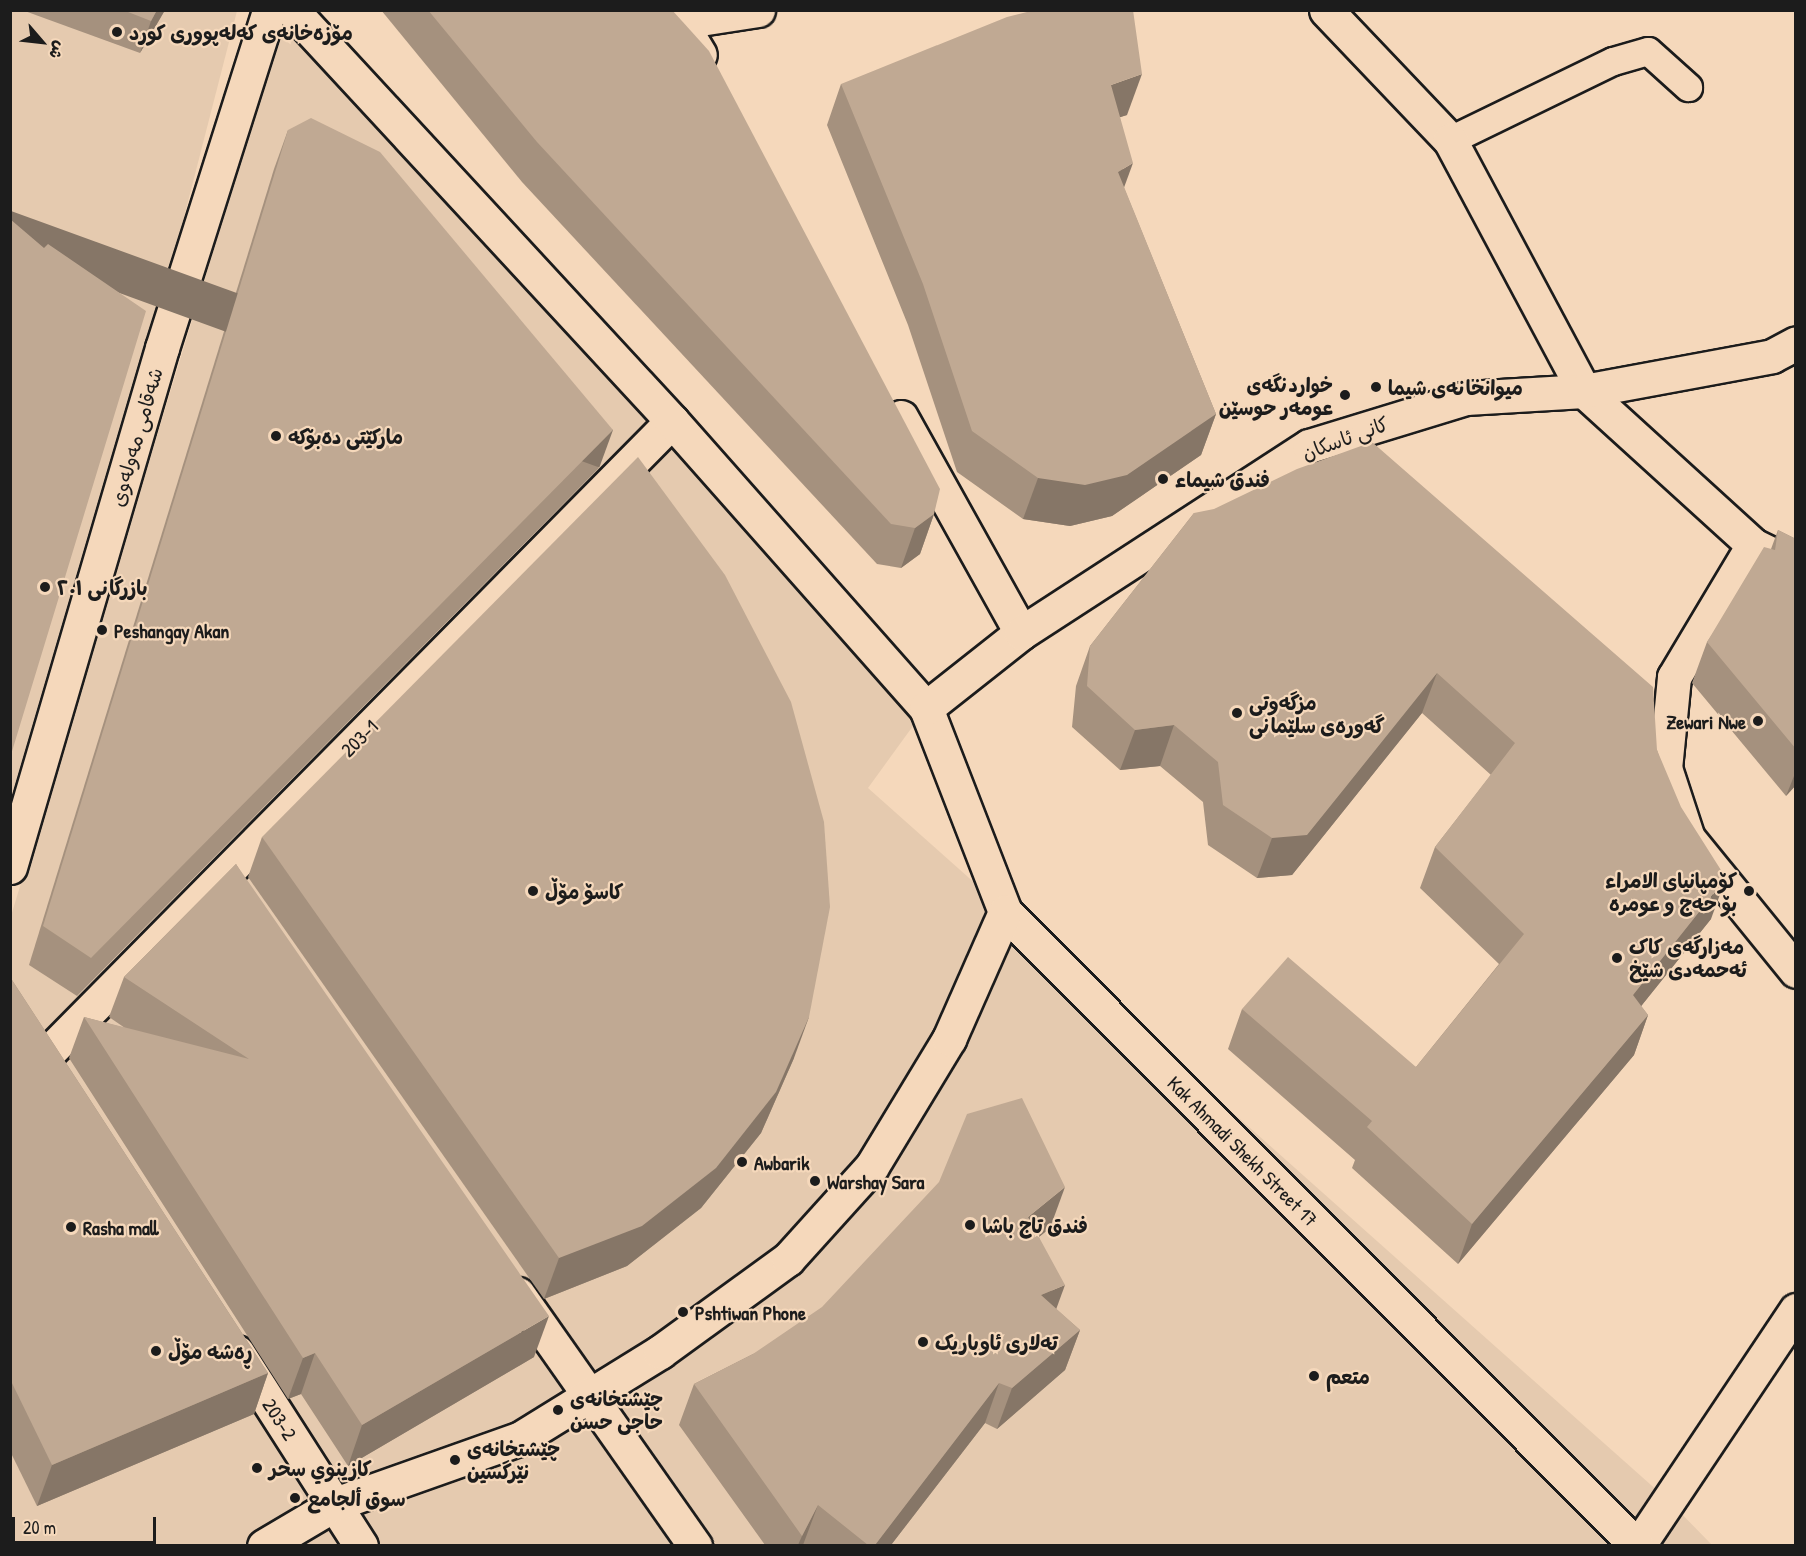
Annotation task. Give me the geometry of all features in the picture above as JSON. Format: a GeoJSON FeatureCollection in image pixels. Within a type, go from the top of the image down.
{"type":"FeatureCollection","features":[{"type":"Feature","properties":{"kind":"street","name":"شەقامی مەولەوی"},"geometry":{"type":"LineString","coordinates":[[10,867],[162,348],[269,10]]}},
{"type":"Feature","properties":{"kind":"street"},"geometry":{"type":"LineString","coordinates":[[291,10],[672,421],[926,708]]}},
{"type":"Feature","properties":{"kind":"street"},"geometry":{"type":"LineString","coordinates":[[716,84],[677,16],[758,10]]}},
{"type":"Feature","properties":{"kind":"street"},"geometry":{"type":"LineString","coordinates":[[1326,10],[1450,140],[1584,391],[1753,545],[1796,566]]}},
{"type":"Feature","properties":{"kind":"street","name":"کانی ئاسکان"},"geometry":{"type":"LineString","coordinates":[[926,708],[1021,633],[1309,446],[1466,398],[1584,391],[1772,356],[1796,343]]}},
{"type":"Feature","properties":{"kind":"street"},"geometry":{"type":"LineString","coordinates":[[883,384],[1021,633]]}},
{"type":"Feature","properties":{"kind":"street","name":"203-1"},"geometry":{"type":"LineString","coordinates":[[65,1084],[37,1041],[223,875],[672,421]]}},
{"type":"Feature","properties":{"kind":"street"},"geometry":{"type":"LineString","coordinates":[[1753,545],[1674,677],[1665,768],[1688,838],[1796,971]]}},
{"type":"Feature","properties":{"kind":"street","name":"Kak Ahmadi Shekh Street 17"},"geometry":{"type":"LineString","coordinates":[[926,708],[1005,912],[1637,1545]]}},
{"type":"Feature","properties":{"kind":"street"},"geometry":{"type":"LineString","coordinates":[[223,875],[244,904]]}},
{"type":"Feature","properties":{"kind":"street"},"geometry":{"type":"LineString","coordinates":[[264,1545],[334,1504],[519,1439],[591,1398],[788,1259],[872,1166],[950,1039],[1005,912]]}},
{"type":"Feature","properties":{"kind":"street"},"geometry":{"type":"LineString","coordinates":[[502,1272],[695,1545]]}},
{"type":"Feature","properties":{"kind":"street"},"geometry":{"type":"LineString","coordinates":[[1637,1545],[1796,1310]]}},
{"type":"Feature","properties":{"kind":"street","name":"203-2"},"geometry":{"type":"LineString","coordinates":[[219,1324],[361,1545]]}},
{"type":"Feature","properties":{"kind":"lane"},"geometry":{"type":"LineString","coordinates":[[1450,140],[1613,61],[1648,51],[1688,87]]}},
{"type":"Feature","properties":{"kind":"shaded area","name":"بازرگانی ٢٠١"},"geometry":{"type":"Polygon","coordinates":[[[11,11],[237,11],[149,353],[11,821],[11,11]]]}},
{"type":"Feature","properties":{"kind":"shaded area"},"geometry":{"type":"Polygon","coordinates":[[[284,18],[926,708],[868,788],[1669,1501],[1712,1545],[11,1546],[11,916],[284,18]]]}},
{"type":"Feature","properties":{"kind":"building"},"geometry":{"type":"Polygon","coordinates":[[[123,10],[157,10],[151,21],[123,10]]]}},
{"type":"Feature","properties":{"kind":"building"},"geometry":{"type":"Polygon","coordinates":[[[428,10],[672,10],[709,51],[940,489],[934,514],[915,528],[891,524],[537,142],[428,10]]]}},
{"type":"Feature","properties":{"kind":"building"},"geometry":{"type":"Polygon","coordinates":[[[1035,10],[1133,10],[1142,74],[1111,85],[1133,163],[1118,172],[1216,414],[1127,475],[1085,485],[1038,478],[972,431],[923,284],[841,84],[1007,17],[1035,10]]]}},
{"type":"Feature","properties":{"kind":"building"},"geometry":{"type":"Polygon","coordinates":[[[311,118],[380,152],[613,430],[91,958],[43,926],[288,130],[311,118]]]}},
{"type":"Feature","properties":{"kind":"building"},"geometry":{"type":"Polygon","coordinates":[[[10,219],[44,248],[48,244],[146,311],[10,758],[10,219]]]}},
{"type":"Feature","properties":{"kind":"building"},"geometry":{"type":"Polygon","coordinates":[[[1372,442],[1653,687],[1657,750],[1681,807],[1726,878],[1633,995],[1648,1015],[1472,1224],[1367,1127],[1372,1121],[1242,1009],[1288,957],[1416,1067],[1524,934],[1435,847],[1515,743],[1437,673],[1307,835],[1272,838],[1223,805],[1218,762],[1174,725],[1135,730],[1087,686],[1090,646],[1194,513],[1214,509],[1297,469],[1372,442]]]}},
{"type":"Feature","properties":{"kind":"building","name":"کاسۆ مۆڵ"},"geometry":{"type":"Polygon","coordinates":[[[638,457],[725,575],[791,702],[824,822],[830,907],[809,1017],[776,1092],[716,1168],[642,1226],[559,1258],[262,837],[638,457]]]}},
{"type":"Feature","properties":{"kind":"building"},"geometry":{"type":"Polygon","coordinates":[[[1778,530],[1796,539],[1796,749],[1707,642],[1764,547],[1775,550],[1778,530]]]}},
{"type":"Feature","properties":{"kind":"building"},"geometry":{"type":"Polygon","coordinates":[[[236,864],[549,1316],[362,1425],[315,1353],[303,1358],[84,1017],[249,1059],[124,977],[236,864]]]}},
{"type":"Feature","properties":{"kind":"building","name":"Rasha mall"},"geometry":{"type":"Polygon","coordinates":[[[10,977],[268,1373],[52,1465],[10,1379],[10,977]]]}},
{"type":"Feature","properties":{"kind":"building","name":"تەلاری ئاوباریک"},"geometry":{"type":"Polygon","coordinates":[[[1022,1098],[1065,1187],[1028,1217],[1065,1285],[1041,1295],[1080,1330],[1012,1388],[999,1383],[875,1545],[868,1545],[818,1505],[802,1536],[694,1384],[753,1354],[822,1307],[939,1182],[967,1114],[1022,1098]]]}},
{"type":"Feature","properties":{"kind":"place","name":"مۆزەخانەی کەلەپووری کورد"},"geometry":{"type":"Point","coordinates":[117,32]}},
{"type":"Feature","properties":{"kind":"place","name":"میوانخانەی شیما"},"geometry":{"type":"Point","coordinates":[1376,387]}},
{"type":"Feature","properties":{"kind":"place","name":"خواردنگەی عومەر حوسێن"},"geometry":{"type":"Point","coordinates":[1345,395]}},
{"type":"Feature","properties":{"kind":"place","name":"مارکێتی دەبۆکە"},"geometry":{"type":"Point","coordinates":[276,436]}},
{"type":"Feature","properties":{"kind":"place","name":"فندق شيماء"},"geometry":{"type":"Point","coordinates":[1163,479]}},
{"type":"Feature","properties":{"kind":"place","name":"بازرگانی ٢٠١"},"geometry":{"type":"Point","coordinates":[45,587]}},
{"type":"Feature","properties":{"kind":"place","name":"Peshangay Akan"},"geometry":{"type":"Point","coordinates":[102,630]}},
{"type":"Feature","properties":{"kind":"place","name":"مزگەوتی گەورەی سلێمانی"},"geometry":{"type":"Point","coordinates":[1237,713]}},
{"type":"Feature","properties":{"kind":"place","name":"Zewari Nwe"},"geometry":{"type":"Point","coordinates":[1758,721]}},
{"type":"Feature","properties":{"kind":"place","name":"کاسۆ مۆڵ"},"geometry":{"type":"Point","coordinates":[533,891]}},
{"type":"Feature","properties":{"kind":"place","name":"کۆمپانیای الامراء بۆ حەج و عومرە"},"geometry":{"type":"Point","coordinates":[1749,891]}},
{"type":"Feature","properties":{"kind":"place","name":"مەزارگەی کاک ئەحمەدی شێخ"},"geometry":{"type":"Point","coordinates":[1617,958]}},
{"type":"Feature","properties":{"kind":"place","name":"Awbarik"},"geometry":{"type":"Point","coordinates":[742,1162]}},
{"type":"Feature","properties":{"kind":"place","name":"Warshay Sara"},"geometry":{"type":"Point","coordinates":[815,1181]}},
{"type":"Feature","properties":{"kind":"place","name":"فندق تاج باشا"},"geometry":{"type":"Point","coordinates":[970,1225]}},
{"type":"Feature","properties":{"kind":"place","name":"Rasha mall"},"geometry":{"type":"Point","coordinates":[71,1227]}},
{"type":"Feature","properties":{"kind":"place","name":"Pshtiwan Phone"},"geometry":{"type":"Point","coordinates":[683,1312]}},
{"type":"Feature","properties":{"kind":"place","name":"تەلاری ئاوباریک"},"geometry":{"type":"Point","coordinates":[923,1342]}},
{"type":"Feature","properties":{"kind":"place","name":"ڕەشە مۆڵ"},"geometry":{"type":"Point","coordinates":[156,1351]}},
{"type":"Feature","properties":{"kind":"place","name":"متعم"},"geometry":{"type":"Point","coordinates":[1314,1376]}},
{"type":"Feature","properties":{"kind":"place","name":"چێشتخانە‌ی حاجی حسن"},"geometry":{"type":"Point","coordinates":[558,1410]}},
{"type":"Feature","properties":{"kind":"place","name":"چێشتخانە‌ی نێرگسین"},"geometry":{"type":"Point","coordinates":[455,1460]}},
{"type":"Feature","properties":{"kind":"place","name":"كازينوي سحر"},"geometry":{"type":"Point","coordinates":[257,1468]}},
{"type":"Feature","properties":{"kind":"place","name":"سوق ألجامع"},"geometry":{"type":"Point","coordinates":[295,1498]}}]}
